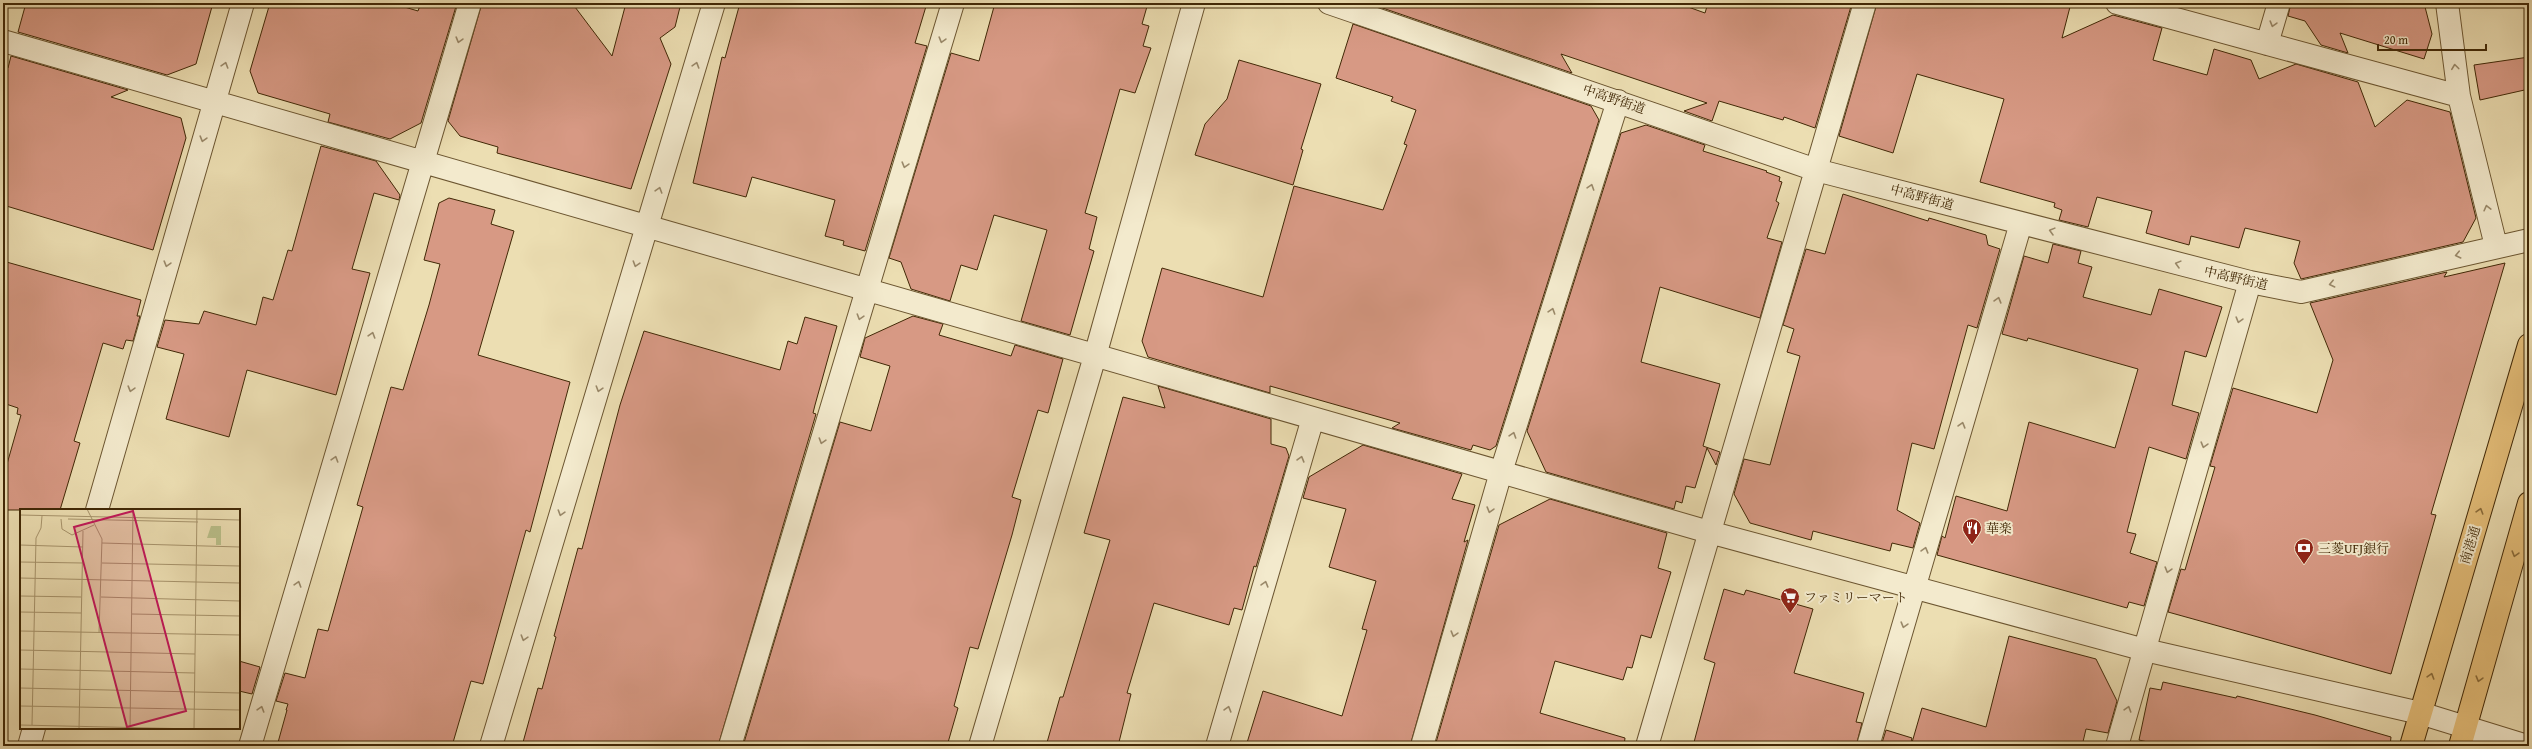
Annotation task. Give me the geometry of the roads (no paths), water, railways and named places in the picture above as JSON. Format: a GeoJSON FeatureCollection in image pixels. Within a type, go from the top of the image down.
{"type":"FeatureCollection","features":[{"type":"Feature","properties":{"kind":"main road","name":"南港通"},"geometry":{"type":"LineString","coordinates":[[2411,746],[2529,345]]}},
{"type":"Feature","properties":{"kind":"main road"},"geometry":{"type":"LineString","coordinates":[[2460,746],[2529,503]]}},
{"type":"Feature","properties":{"kind":"street"},"geometry":{"type":"LineString","coordinates":[[97,509],[213,102],[243,3]]}},
{"type":"Feature","properties":{"kind":"street"},"geometry":{"type":"LineString","coordinates":[[250,746],[470,3]]}},
{"type":"Feature","properties":{"kind":"street"},"geometry":{"type":"LineString","coordinates":[[491,746],[714,3]]}},
{"type":"Feature","properties":{"kind":"street"},"geometry":{"type":"LineString","coordinates":[[730,746],[953,3]]}},
{"type":"Feature","properties":{"kind":"street"},"geometry":{"type":"LineString","coordinates":[[980,746],[1095,356],[1194,3]]}},
{"type":"Feature","properties":{"kind":"street","name":"中高野街道"},"geometry":{"type":"LineString","coordinates":[[1329,3],[1816,170],[2250,282],[2301,292],[2496,246],[2529,240]]}},
{"type":"Feature","properties":{"kind":"street"},"geometry":{"type":"LineString","coordinates":[[1647,746],[1708,532],[1866,3]]}},
{"type":"Feature","properties":{"kind":"street"},"geometry":{"type":"LineString","coordinates":[[2117,3],[2459,96]]}},
{"type":"Feature","properties":{"kind":"street"},"geometry":{"type":"LineString","coordinates":[[2267,44],[2279,3]]}},
{"type":"Feature","properties":{"kind":"street"},"geometry":{"type":"LineString","coordinates":[[2447,3],[2459,96],[2496,246]]}},
{"type":"Feature","properties":{"kind":"street"},"geometry":{"type":"LineString","coordinates":[[3,41],[1708,532],[2145,650],[2420,713],[2527,746]]}},
{"type":"Feature","properties":{"kind":"street"},"geometry":{"type":"LineString","coordinates":[[1422,746],[1501,472],[1618,101]]}},
{"type":"Feature","properties":{"kind":"street"},"geometry":{"type":"LineString","coordinates":[[1868,746],[2021,223]]}},
{"type":"Feature","properties":{"kind":"street"},"geometry":{"type":"LineString","coordinates":[[2117,746],[2250,282]]}},
{"type":"Feature","properties":{"kind":"street"},"geometry":{"type":"LineString","coordinates":[[1217,746],[1313,418]]}},
{"type":"Feature","properties":{"kind":"street"},"geometry":{"type":"LineString","coordinates":[[29,746],[34,729]]}},
{"type":"Feature","properties":{"kind":"place","name":"華楽"},"geometry":{"type":"Point","coordinates":[1972,545]}},
{"type":"Feature","properties":{"kind":"place","name":"三菱UFJ銀行"},"geometry":{"type":"Point","coordinates":[2304,565]}},
{"type":"Feature","properties":{"kind":"place","name":"ファミリーマート"},"geometry":{"type":"Point","coordinates":[1790,614]}}]}
